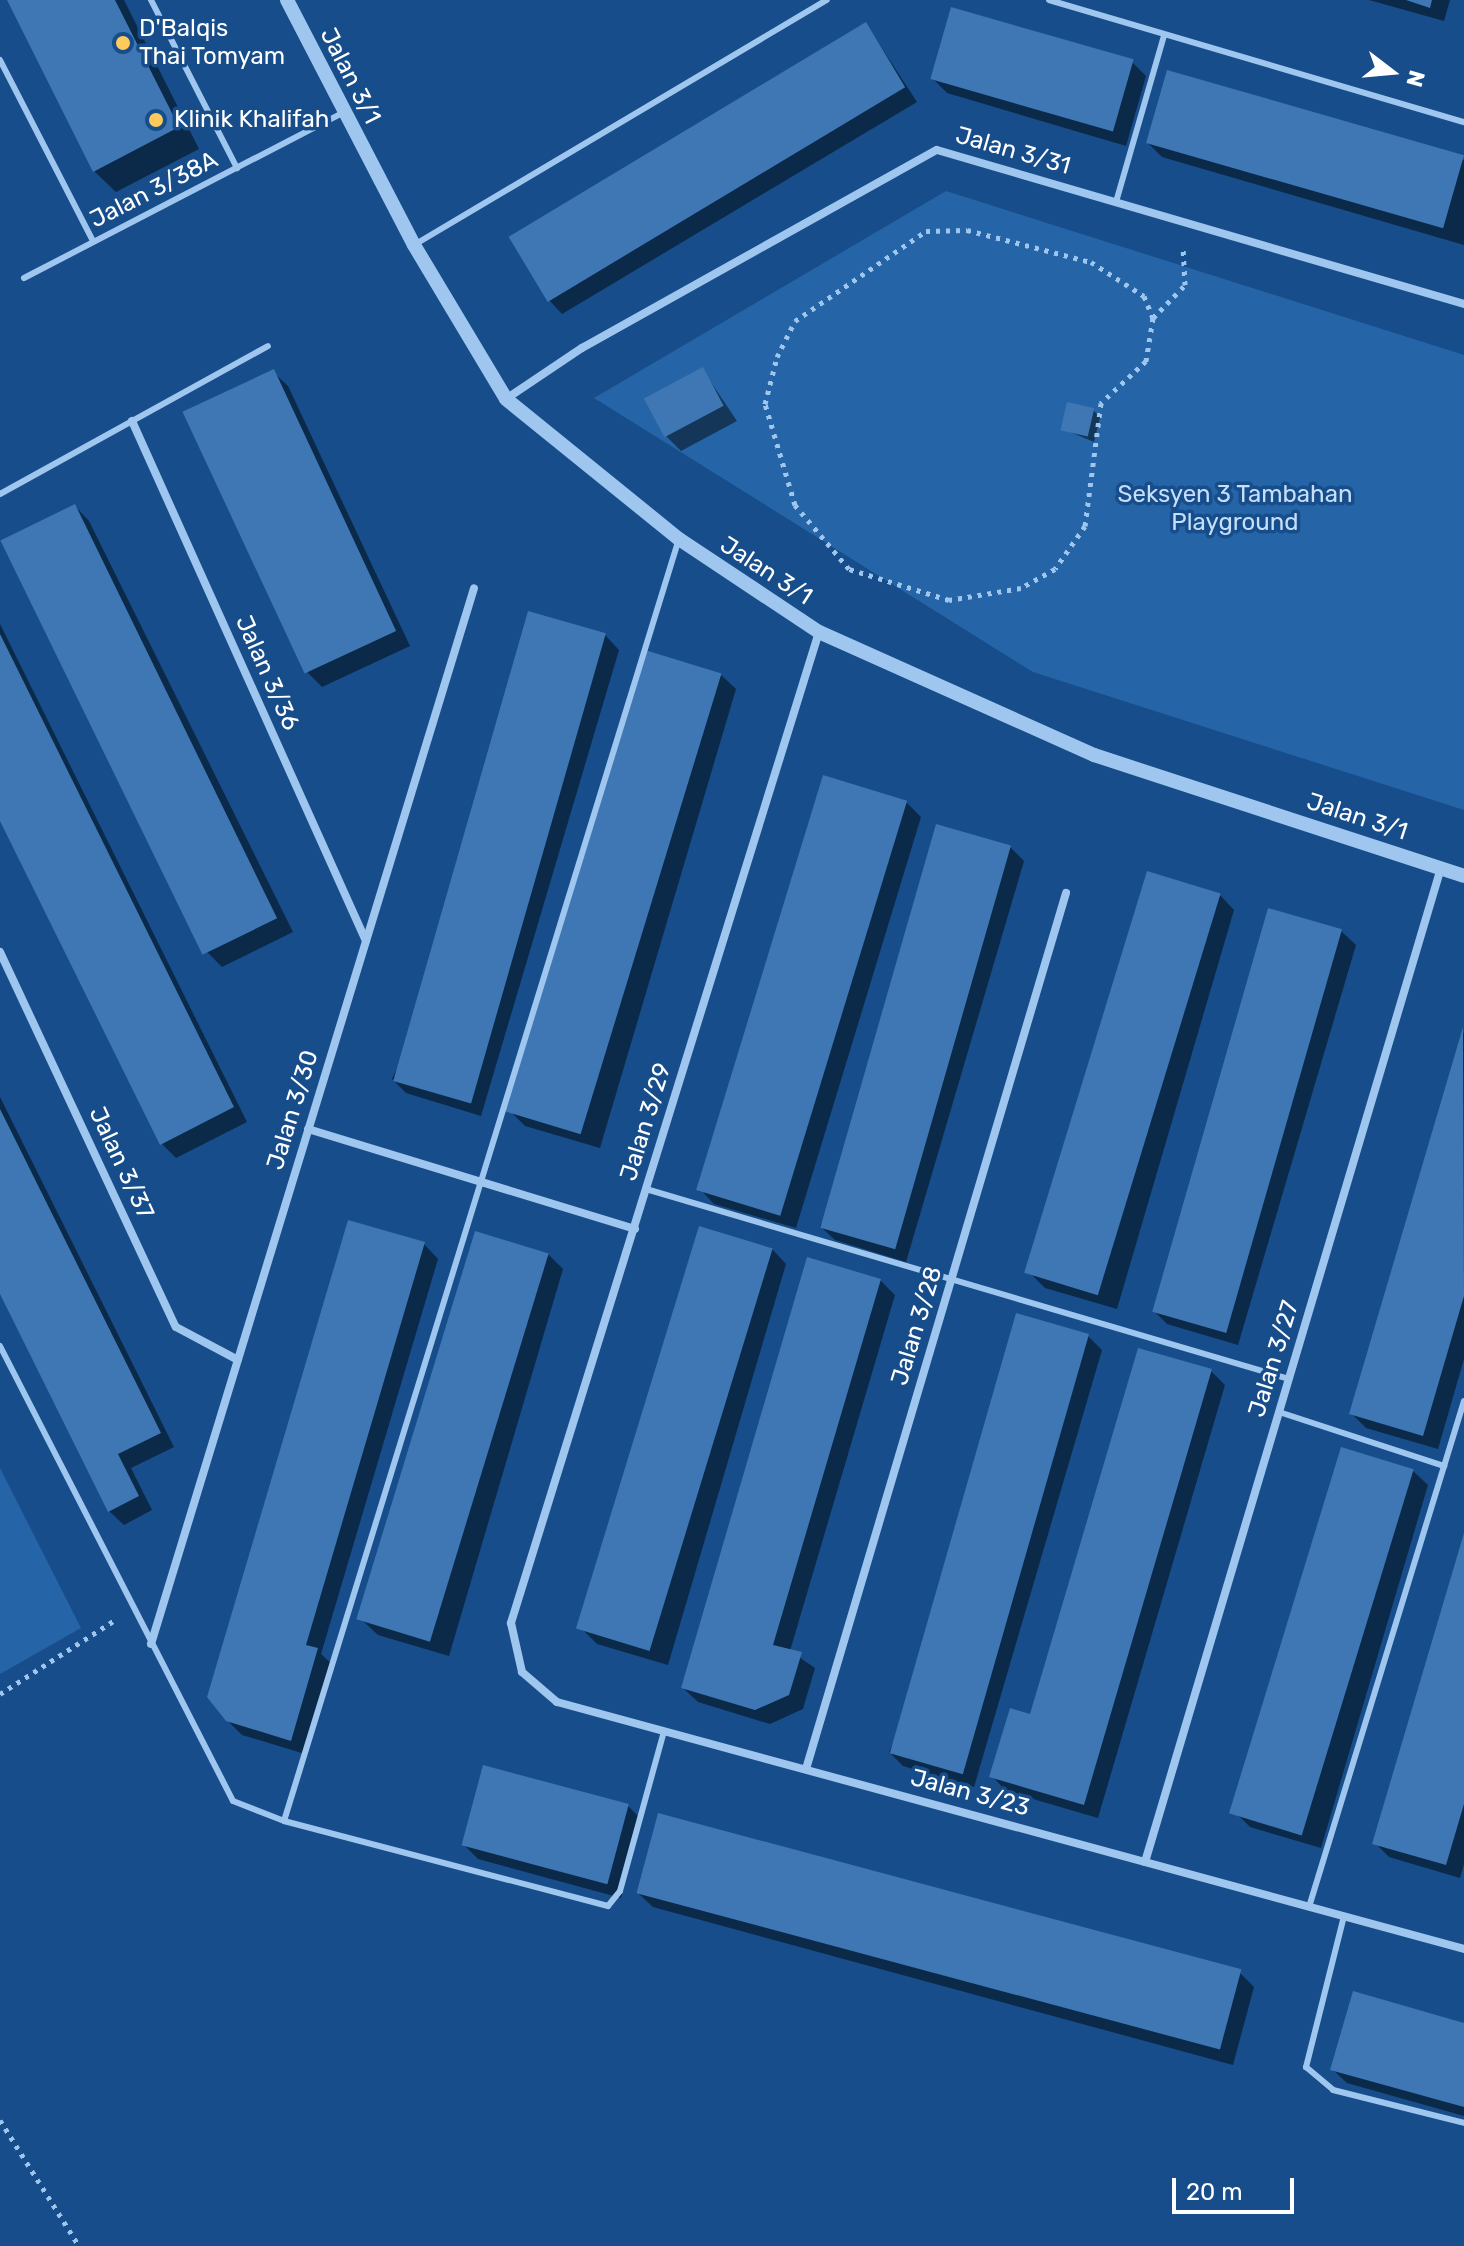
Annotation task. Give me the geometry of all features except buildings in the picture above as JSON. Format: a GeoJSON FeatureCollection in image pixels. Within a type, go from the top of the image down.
{"type":"FeatureCollection","features":[{"type":"Feature","properties":{"kind":"street","name":"Jalan 3/1"},"geometry":{"type":"LineString","coordinates":[[287,0],[414,245],[506,399],[679,539],[819,632],[1094,755],[1464,876]]}},
{"type":"Feature","properties":{"kind":"street","name":"Jalan 3/31"},"geometry":{"type":"LineString","coordinates":[[506,399],[582,348],[937,150],[1464,304]]}},
{"type":"Feature","properties":{"kind":"street","name":"Jalan 3/36"},"geometry":{"type":"LineString","coordinates":[[132,421],[366,941]]}},
{"type":"Feature","properties":{"kind":"street","name":"Jalan 3/30"},"geometry":{"type":"LineString","coordinates":[[151,1644],[474,588]]}},
{"type":"Feature","properties":{"kind":"street","name":"Jalan 3/29"},"geometry":{"type":"LineString","coordinates":[[511,1623],[819,632]]}},
{"type":"Feature","properties":{"kind":"street","name":"Jalan 3/27"},"geometry":{"type":"LineString","coordinates":[[1145,1862],[1441,868]]}},
{"type":"Feature","properties":{"kind":"street","name":"Jalan 3/28"},"geometry":{"type":"LineString","coordinates":[[806,1769],[1066,893]]}},
{"type":"Feature","properties":{"kind":"street","name":"Jalan 3/37"},"geometry":{"type":"LineString","coordinates":[[0,952],[176,1327],[238,1360]]}},
{"type":"Feature","properties":{"kind":"street"},"geometry":{"type":"LineString","coordinates":[[308,1129],[635,1229]]}},
{"type":"Feature","properties":{"kind":"street","name":"Jalan 3/23"},"geometry":{"type":"LineString","coordinates":[[511,1623],[522,1672],[557,1702],[1464,1949]]}},
{"type":"Feature","properties":{"kind":"lane"},"geometry":{"type":"LineString","coordinates":[[151,0],[237,168]]}},
{"type":"Feature","properties":{"kind":"lane"},"geometry":{"type":"LineString","coordinates":[[414,245],[827,0]]}},
{"type":"Feature","properties":{"kind":"lane"},"geometry":{"type":"LineString","coordinates":[[1049,0],[1464,122]]}},
{"type":"Feature","properties":{"kind":"lane"},"geometry":{"type":"LineString","coordinates":[[1116,202],[1164,36]]}},
{"type":"Feature","properties":{"kind":"lane"},"geometry":{"type":"LineString","coordinates":[[0,60],[93,241]]}},
{"type":"Feature","properties":{"kind":"lane","name":"Jalan 3/38A"},"geometry":{"type":"LineString","coordinates":[[24,278],[344,112]]}},
{"type":"Feature","properties":{"kind":"lane"},"geometry":{"type":"LineString","coordinates":[[0,494],[268,346]]}},
{"type":"Feature","properties":{"kind":"lane"},"geometry":{"type":"LineString","coordinates":[[284,1821],[478,1181],[679,539]]}},
{"type":"Feature","properties":{"kind":"lane"},"geometry":{"type":"LineString","coordinates":[[646,1189],[1289,1379]]}},
{"type":"Feature","properties":{"kind":"lane"},"geometry":{"type":"LineString","coordinates":[[0,1346],[218,1782],[233,1801],[284,1821],[608,1906],[620,1891],[664,1731]]}},
{"type":"Feature","properties":{"kind":"lane"},"geometry":{"type":"LineString","coordinates":[[1309,1907],[1464,1401]]}},
{"type":"Feature","properties":{"kind":"lane"},"geometry":{"type":"LineString","coordinates":[[1279,1412],[1444,1466]]}},
{"type":"Feature","properties":{"kind":"lane"},"geometry":{"type":"LineString","coordinates":[[1344,1916],[1306,2067],[1333,2090],[1464,2123]]}},
{"type":"Feature","properties":{"kind":"path"},"geometry":{"type":"LineString","coordinates":[[1153,318],[1144,296],[1091,262],[967,230],[926,231],[795,321],[777,357],[765,404],[795,505],[849,569],[949,600],[1021,588],[1055,569],[1085,526],[1101,403],[1146,361],[1153,318],[1185,285],[1181,221]]}},
{"type":"Feature","properties":{"kind":"path"},"geometry":{"type":"LineString","coordinates":[[0,1694],[133,1608]]}},
{"type":"Feature","properties":{"kind":"path"},"geometry":{"type":"LineString","coordinates":[[0,2120],[79,2246]]}},
{"type":"Feature","properties":{"kind":"green space","name":"Seksyen 3 Tambahan Playground"},"geometry":{"type":"Polygon","coordinates":[[[946,191],[1464,355],[1464,810],[1033,672],[594,398],[946,191]]]}},
{"type":"Feature","properties":{"kind":"green space"},"geometry":{"type":"Polygon","coordinates":[[[0,1468],[81,1628],[0,1674],[0,1468]]]}},
{"type":"Feature","properties":{"kind":"place","name":"D'Balqis Thai Tomyam"},"geometry":{"type":"Point","coordinates":[123,43]}},
{"type":"Feature","properties":{"kind":"place","name":"Klinik Khalifah"},"geometry":{"type":"Point","coordinates":[156,120]}}]}
